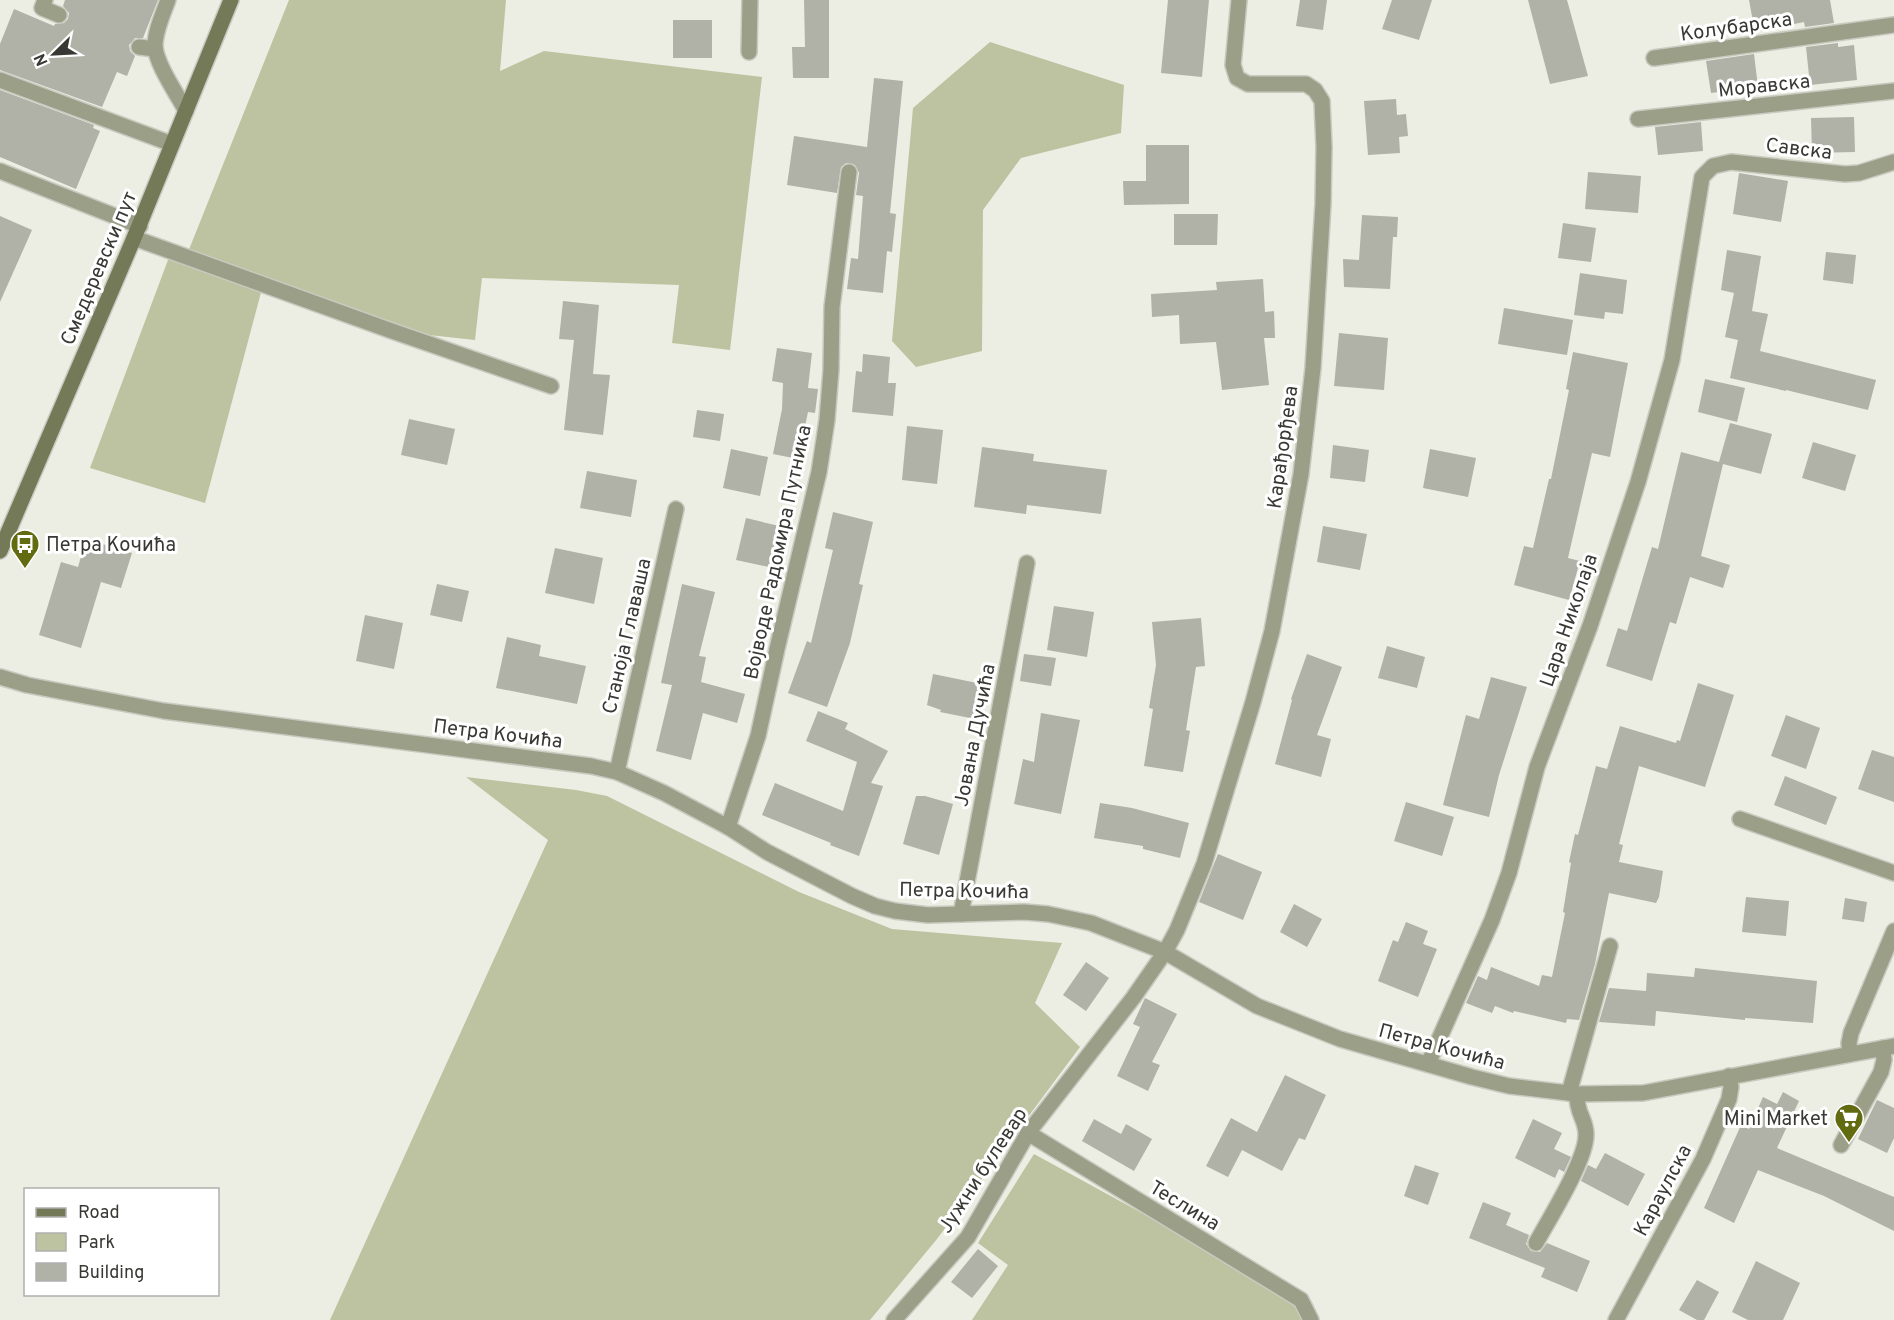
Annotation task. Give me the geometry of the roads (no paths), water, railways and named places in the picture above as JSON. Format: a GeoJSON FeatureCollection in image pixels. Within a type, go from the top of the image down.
{"type":"FeatureCollection","features":[{"type":"Feature","properties":{"kind":"main road","name":"Смедеревски пут"},"geometry":{"type":"LineString","coordinates":[[0,551],[137,232],[231,0]]}},
{"type":"Feature","properties":{"kind":"street"},"geometry":{"type":"LineString","coordinates":[[45,0],[42,8],[59,15]]}},
{"type":"Feature","properties":{"kind":"street"},"geometry":{"type":"LineString","coordinates":[[168,0],[156,37],[155,49],[165,75],[186,111]]}},
{"type":"Feature","properties":{"kind":"street"},"geometry":{"type":"LineString","coordinates":[[749,52],[750,0]]}},
{"type":"Feature","properties":{"kind":"street","name":"Карађорђева"},"geometry":{"type":"LineString","coordinates":[[1165,952],[1177,930],[1204,864],[1272,631],[1301,474],[1313,368],[1323,204],[1322,101],[1315,90],[1306,84],[1248,84],[1237,78],[1233,65],[1239,0]]}},
{"type":"Feature","properties":{"kind":"street","name":"Колубарска"},"geometry":{"type":"LineString","coordinates":[[1654,58],[1894,25]]}},
{"type":"Feature","properties":{"kind":"street"},"geometry":{"type":"LineString","coordinates":[[139,47],[155,49]]}},
{"type":"Feature","properties":{"kind":"street"},"geometry":{"type":"LineString","coordinates":[[0,80],[172,144]]}},
{"type":"Feature","properties":{"kind":"street","name":"Моравска"},"geometry":{"type":"LineString","coordinates":[[1638,119],[1894,91]]}},
{"type":"Feature","properties":{"kind":"street","name":"Савска"},"geometry":{"type":"LineString","coordinates":[[1702,177],[1713,166],[1731,162],[1845,174],[1859,173],[1890,161],[1894,162]]}},
{"type":"Feature","properties":{"kind":"street"},"geometry":{"type":"LineString","coordinates":[[0,171],[137,232],[392,331],[551,386]]}},
{"type":"Feature","properties":{"kind":"street","name":"Војводе Радомира Путника"},"geometry":{"type":"LineString","coordinates":[[728,827],[758,736],[819,472],[830,380],[833,337],[832,307],[849,172]]}},
{"type":"Feature","properties":{"kind":"street","name":"Цара Николаја"},"geometry":{"type":"LineString","coordinates":[[1428,1064],[1492,920],[1509,873],[1538,767],[1590,626],[1638,482],[1672,360],[1702,177]]}},
{"type":"Feature","properties":{"kind":"street","name":"Станоја Главаша"},"geometry":{"type":"LineString","coordinates":[[617,772],[676,509]]}},
{"type":"Feature","properties":{"kind":"street","name":"Јована Дучића"},"geometry":{"type":"LineString","coordinates":[[961,914],[1027,563]]}},
{"type":"Feature","properties":{"kind":"street","name":"Петра Кочића"},"geometry":{"type":"LineString","coordinates":[[0,677],[27,685],[164,711],[591,766],[617,772],[664,793],[728,827],[767,852],[875,906],[916,914],[1024,912],[1066,917],[1102,927],[1165,952],[1257,1006],[1340,1039],[1509,1086],[1573,1094],[1643,1093],[1888,1047]]}},
{"type":"Feature","properties":{"kind":"street"},"geometry":{"type":"LineString","coordinates":[[1740,819],[1894,873]]}},
{"type":"Feature","properties":{"kind":"street"},"geometry":{"type":"LineString","coordinates":[[1850,1053],[1851,1033],[1894,932]]}},
{"type":"Feature","properties":{"kind":"street"},"geometry":{"type":"LineString","coordinates":[[1536,1243],[1577,1166],[1587,1137],[1585,1124],[1579,1114],[1573,1094],[1610,946]]}},
{"type":"Feature","properties":{"kind":"street","name":"Јужни булевар"},"geometry":{"type":"LineString","coordinates":[[894,1320],[968,1237],[1028,1134],[1108,1031],[1165,952]]}},
{"type":"Feature","properties":{"kind":"street"},"geometry":{"type":"LineString","coordinates":[[1841,1145],[1881,1072],[1888,1047]]}},
{"type":"Feature","properties":{"kind":"street","name":"Караулска"},"geometry":{"type":"LineString","coordinates":[[1616,1320],[1703,1160],[1729,1099],[1731,1087],[1729,1076]]}},
{"type":"Feature","properties":{"kind":"street","name":"Теслина"},"geometry":{"type":"LineString","coordinates":[[1028,1134],[1301,1300],[1311,1320]]}},
{"type":"Feature","properties":{"kind":"place","name":"Петра Кочића"},"geometry":{"type":"Point","coordinates":[25,570]}},
{"type":"Feature","properties":{"kind":"place","name":"Mini Market"},"geometry":{"type":"Point","coordinates":[1849,1144]}}]}
